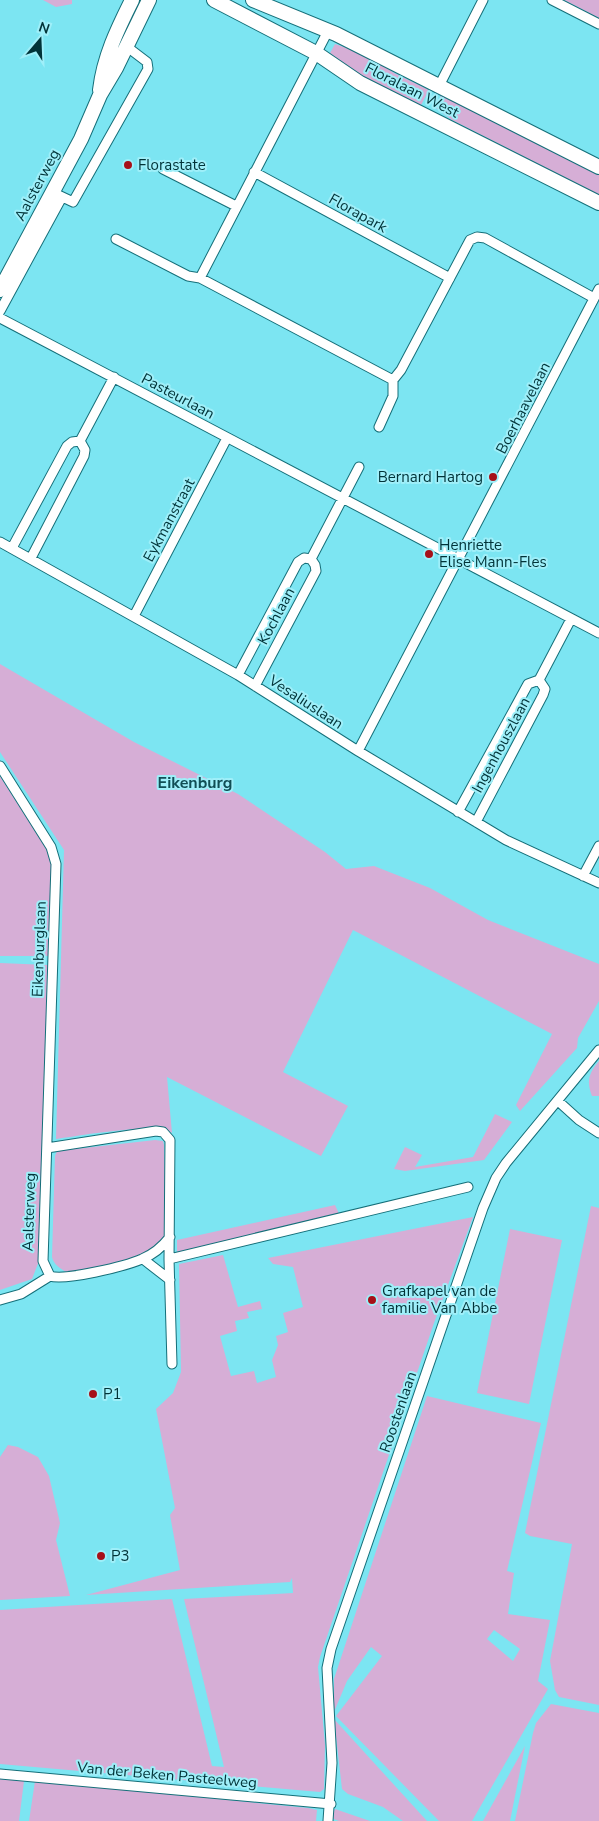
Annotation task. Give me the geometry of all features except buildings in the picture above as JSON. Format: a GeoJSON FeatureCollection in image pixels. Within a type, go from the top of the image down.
{"type":"FeatureCollection","features":[{"type":"Feature","properties":{"kind":"main road","name":"Aalsterweg"},"geometry":{"type":"LineString","coordinates":[[100,95],[102,68],[132,0]]}},
{"type":"Feature","properties":{"kind":"main road","name":"Aalsterweg"},"geometry":{"type":"LineString","coordinates":[[0,290],[57,194],[100,95],[116,68],[149,0]]}},
{"type":"Feature","properties":{"kind":"main road","name":"Floralaan West"},"geometry":{"type":"LineString","coordinates":[[214,0],[316,53],[360,83],[599,203]]}},
{"type":"Feature","properties":{"kind":"main road","name":"Floralaan West"},"geometry":{"type":"LineString","coordinates":[[253,0],[328,31],[599,168]]}},
{"type":"Feature","properties":{"kind":"street"},"geometry":{"type":"LineString","coordinates":[[439,86],[483,0]]}},
{"type":"Feature","properties":{"kind":"street"},"geometry":{"type":"LineString","coordinates":[[552,0],[599,24]]}},
{"type":"Feature","properties":{"kind":"street"},"geometry":{"type":"LineString","coordinates":[[200,278],[328,31]]}},
{"type":"Feature","properties":{"kind":"street"},"geometry":{"type":"LineString","coordinates":[[57,194],[73,202],[148,69],[147,62],[126,46]]}},
{"type":"Feature","properties":{"kind":"street"},"geometry":{"type":"LineString","coordinates":[[163,169],[236,206]]}},
{"type":"Feature","properties":{"kind":"street","name":"Florapark"},"geometry":{"type":"LineString","coordinates":[[254,172],[450,278]]}},
{"type":"Feature","properties":{"kind":"street","name":"Aalsterweg"},"geometry":{"type":"LineString","coordinates":[[0,312],[57,194]]}},
{"type":"Feature","properties":{"kind":"street"},"geometry":{"type":"LineString","coordinates":[[379,427],[394,396],[393,380],[401,370],[470,240],[477,237],[485,238],[597,294]]}},
{"type":"Feature","properties":{"kind":"street"},"geometry":{"type":"LineString","coordinates":[[116,239],[188,276],[200,278],[393,380]]}},
{"type":"Feature","properties":{"kind":"street","name":"Boerhaavelaan"},"geometry":{"type":"LineString","coordinates":[[358,751],[597,294]]}},
{"type":"Feature","properties":{"kind":"street","name":"Pasteurlaan"},"geometry":{"type":"LineString","coordinates":[[0,318],[571,619],[598,631]]}},
{"type":"Feature","properties":{"kind":"street"},"geometry":{"type":"LineString","coordinates":[[80,441],[114,378]]}},
{"type":"Feature","properties":{"kind":"street","name":"Eykmanstraat"},"geometry":{"type":"LineString","coordinates":[[134,616],[228,438]]}},
{"type":"Feature","properties":{"kind":"street"},"geometry":{"type":"LineString","coordinates":[[12,548],[66,446],[72,442],[80,441]]}},
{"type":"Feature","properties":{"kind":"street"},"geometry":{"type":"LineString","coordinates":[[31,558],[84,456],[85,450],[80,441]]}},
{"type":"Feature","properties":{"kind":"street"},"geometry":{"type":"LineString","coordinates":[[343,498],[359,467]]}},
{"type":"Feature","properties":{"kind":"street","name":"Kochlaan"},"geometry":{"type":"LineString","coordinates":[[311,559],[343,498]]}},
{"type":"Feature","properties":{"kind":"street","name":"Vesaliuslaan"},"geometry":{"type":"LineString","coordinates":[[0,542],[238,675],[358,751],[506,840],[599,883]]}},
{"type":"Feature","properties":{"kind":"street","name":"Kochlaan"},"geometry":{"type":"LineString","coordinates":[[238,675],[298,562],[304,558],[311,559],[316,571],[255,686]]}},
{"type":"Feature","properties":{"kind":"street","name":"Ingenhouszlaan"},"geometry":{"type":"LineString","coordinates":[[458,812],[528,684],[539,680],[571,619]]}},
{"type":"Feature","properties":{"kind":"street","name":"Ingenhouszlaan"},"geometry":{"type":"LineString","coordinates":[[476,822],[543,695],[545,689],[539,680]]}},
{"type":"Feature","properties":{"kind":"street","name":"Eikenburglaan"},"geometry":{"type":"LineString","coordinates":[[0,766],[51,847],[56,864],[47,1148]]}},
{"type":"Feature","properties":{"kind":"street"},"geometry":{"type":"LineString","coordinates":[[584,876],[599,846]]}},
{"type":"Feature","properties":{"kind":"street","name":"Roostenlaan"},"geometry":{"type":"LineString","coordinates":[[328,1821],[331,1804],[332,1763],[327,1668],[331,1649],[490,1190],[506,1163],[599,1050]]}},
{"type":"Feature","properties":{"kind":"street"},"geometry":{"type":"LineString","coordinates":[[558,1102],[599,1134]]}},
{"type":"Feature","properties":{"kind":"street"},"geometry":{"type":"LineString","coordinates":[[47,1148],[156,1130],[163,1132],[170,1140],[169,1259],[172,1364]]}},
{"type":"Feature","properties":{"kind":"street","name":"Aalsterweg"},"geometry":{"type":"LineString","coordinates":[[47,1148],[43,1261],[50,1276]]}},
{"type":"Feature","properties":{"kind":"street"},"geometry":{"type":"LineString","coordinates":[[169,1259],[468,1187]]}},
{"type":"Feature","properties":{"kind":"street"},"geometry":{"type":"LineString","coordinates":[[0,1300],[21,1294],[50,1276],[65,1278],[144,1259],[170,1237]]}},
{"type":"Feature","properties":{"kind":"street"},"geometry":{"type":"LineString","coordinates":[[144,1259],[170,1280]]}},
{"type":"Feature","properties":{"kind":"street","name":"Van der Beken Pasteelweg"},"geometry":{"type":"LineString","coordinates":[[0,1774],[331,1804]]}},
{"type":"Feature","properties":{"kind":"shaded area"},"geometry":{"type":"Polygon","coordinates":[[[43,0],[72,0],[72,4],[56,7],[43,0]]]}},
{"type":"Feature","properties":{"kind":"shaded area"},"geometry":{"type":"Polygon","coordinates":[[[564,0],[599,0],[599,18],[564,0]]]}},
{"type":"Feature","properties":{"kind":"shaded area"},"geometry":{"type":"Polygon","coordinates":[[[335,44],[368,55],[394,73],[429,90],[419,109],[363,79],[330,53],[335,44]]]}},
{"type":"Feature","properties":{"kind":"shaded area"},"geometry":{"type":"Polygon","coordinates":[[[441,95],[599,174],[599,195],[452,120],[436,108],[441,95]]]}},
{"type":"Feature","properties":{"kind":"shaded area"},"geometry":{"type":"Polygon","coordinates":[[[0,664],[134,742],[238,794],[325,852],[346,869],[374,866],[430,888],[488,920],[599,964],[599,1001],[578,1038],[577,1048],[520,1111],[516,1105],[552,1034],[353,930],[283,1072],[348,1106],[321,1156],[167,1077],[172,1133],[163,1130],[134,1129],[56,1139],[64,850],[0,752],[0,664]]]}},
{"type":"Feature","properties":{"kind":"shaded area"},"geometry":{"type":"Polygon","coordinates":[[[0,776],[50,854],[52,867],[49,956],[0,956],[0,776]]]}},
{"type":"Feature","properties":{"kind":"shaded area"},"geometry":{"type":"Polygon","coordinates":[[[0,963],[48,965],[39,1261],[32,1279],[0,1290],[0,963]]]}},
{"type":"Feature","properties":{"kind":"shaded area"},"geometry":{"type":"Polygon","coordinates":[[[599,1061],[599,1096],[592,1096],[589,1081],[593,1069],[599,1061]]]}},
{"type":"Feature","properties":{"kind":"shaded area"},"geometry":{"type":"Polygon","coordinates":[[[495,1114],[512,1122],[484,1160],[405,1171],[394,1169],[405,1147],[422,1155],[415,1167],[473,1157],[495,1114]]]}},
{"type":"Feature","properties":{"kind":"shaded area"},"geometry":{"type":"Polygon","coordinates":[[[155,1140],[163,1141],[164,1145],[167,1237],[142,1258],[70,1274],[59,1267],[52,1257],[55,1156],[57,1151],[155,1140]]]}},
{"type":"Feature","properties":{"kind":"shaded area"},"geometry":{"type":"Polygon","coordinates":[[[335,1205],[342,1220],[177,1252],[177,1240],[335,1205]]]}},
{"type":"Feature","properties":{"kind":"shaded area"},"geometry":{"type":"Polygon","coordinates":[[[591,1206],[599,1208],[599,1705],[559,1697],[555,1690],[550,1661],[572,1544],[530,1536],[525,1533],[591,1206]]]}},
{"type":"Feature","properties":{"kind":"shaded area"},"geometry":{"type":"Polygon","coordinates":[[[473,1217],[434,1323],[320,1657],[318,1667],[325,1745],[324,1789],[320,1792],[0,1764],[0,1610],[172,1599],[212,1766],[224,1767],[184,1599],[293,1593],[292,1578],[290,1582],[86,1595],[180,1570],[170,1515],[175,1508],[156,1409],[173,1393],[181,1372],[179,1264],[223,1255],[238,1307],[260,1301],[262,1309],[247,1312],[249,1318],[235,1321],[237,1331],[220,1336],[231,1376],[254,1371],[257,1383],[276,1377],[272,1360],[278,1345],[276,1336],[288,1332],[283,1313],[303,1307],[293,1267],[273,1264],[268,1258],[473,1217]]]}},
{"type":"Feature","properties":{"kind":"shaded area"},"geometry":{"type":"Polygon","coordinates":[[[510,1229],[562,1240],[529,1404],[477,1393],[510,1229]]]}},
{"type":"Feature","properties":{"kind":"shaded area"},"geometry":{"type":"Polygon","coordinates":[[[427,1396],[541,1423],[507,1571],[514,1573],[508,1614],[550,1620],[538,1681],[548,1689],[472,1821],[439,1821],[336,1716],[382,1656],[371,1647],[347,1681],[334,1712],[334,1679],[427,1396]],[[494,1630],[487,1639],[513,1661],[520,1649],[494,1630]]]}},
{"type":"Feature","properties":{"kind":"shaded area"},"geometry":{"type":"Polygon","coordinates":[[[8,1445],[18,1447],[38,1457],[49,1476],[60,1523],[56,1540],[70,1596],[0,1600],[0,1457],[8,1445]]]}},
{"type":"Feature","properties":{"kind":"shaded area"},"geometry":{"type":"Polygon","coordinates":[[[551,1704],[599,1713],[599,1821],[515,1821],[536,1723],[551,1704]]]}},
{"type":"Feature","properties":{"kind":"shaded area"},"geometry":{"type":"Polygon","coordinates":[[[334,1719],[427,1821],[403,1821],[383,1807],[348,1794],[342,1789],[334,1719]]]}},
{"type":"Feature","properties":{"kind":"shaded area"},"geometry":{"type":"Polygon","coordinates":[[[525,1746],[510,1821],[483,1821],[525,1746]]]}},
{"type":"Feature","properties":{"kind":"shaded area"},"geometry":{"type":"Polygon","coordinates":[[[0,1779],[24,1781],[19,1821],[0,1821],[0,1779]]]}},
{"type":"Feature","properties":{"kind":"shaded area"},"geometry":{"type":"Polygon","coordinates":[[[35,1781],[308,1808],[317,1810],[316,1821],[29,1821],[35,1781]]]}},
{"type":"Feature","properties":{"kind":"shaded area"},"geometry":{"type":"Polygon","coordinates":[[[335,1809],[370,1821],[339,1821],[331,1818],[335,1809]]]}},
{"type":"Feature","properties":{"kind":"place","name":"Florastate"},"geometry":{"type":"Point","coordinates":[128,165]}},
{"type":"Feature","properties":{"kind":"place","name":"Bernard Hartog"},"geometry":{"type":"Point","coordinates":[493,477]}},
{"type":"Feature","properties":{"kind":"place","name":"Henriette Elise Mann-Fles"},"geometry":{"type":"Point","coordinates":[429,554]}},
{"type":"Feature","properties":{"kind":"place","name":"Grafkapel van de familie Van Abbe"},"geometry":{"type":"Point","coordinates":[372,1300]}},
{"type":"Feature","properties":{"kind":"place","name":"P1"},"geometry":{"type":"Point","coordinates":[93,1394]}},
{"type":"Feature","properties":{"kind":"place","name":"P3"},"geometry":{"type":"Point","coordinates":[101,1556]}},
{"type":"Feature","properties":{"kind":"district","name":"Eikenburg"},"geometry":{"type":"Point","coordinates":[195,783]}}]}
